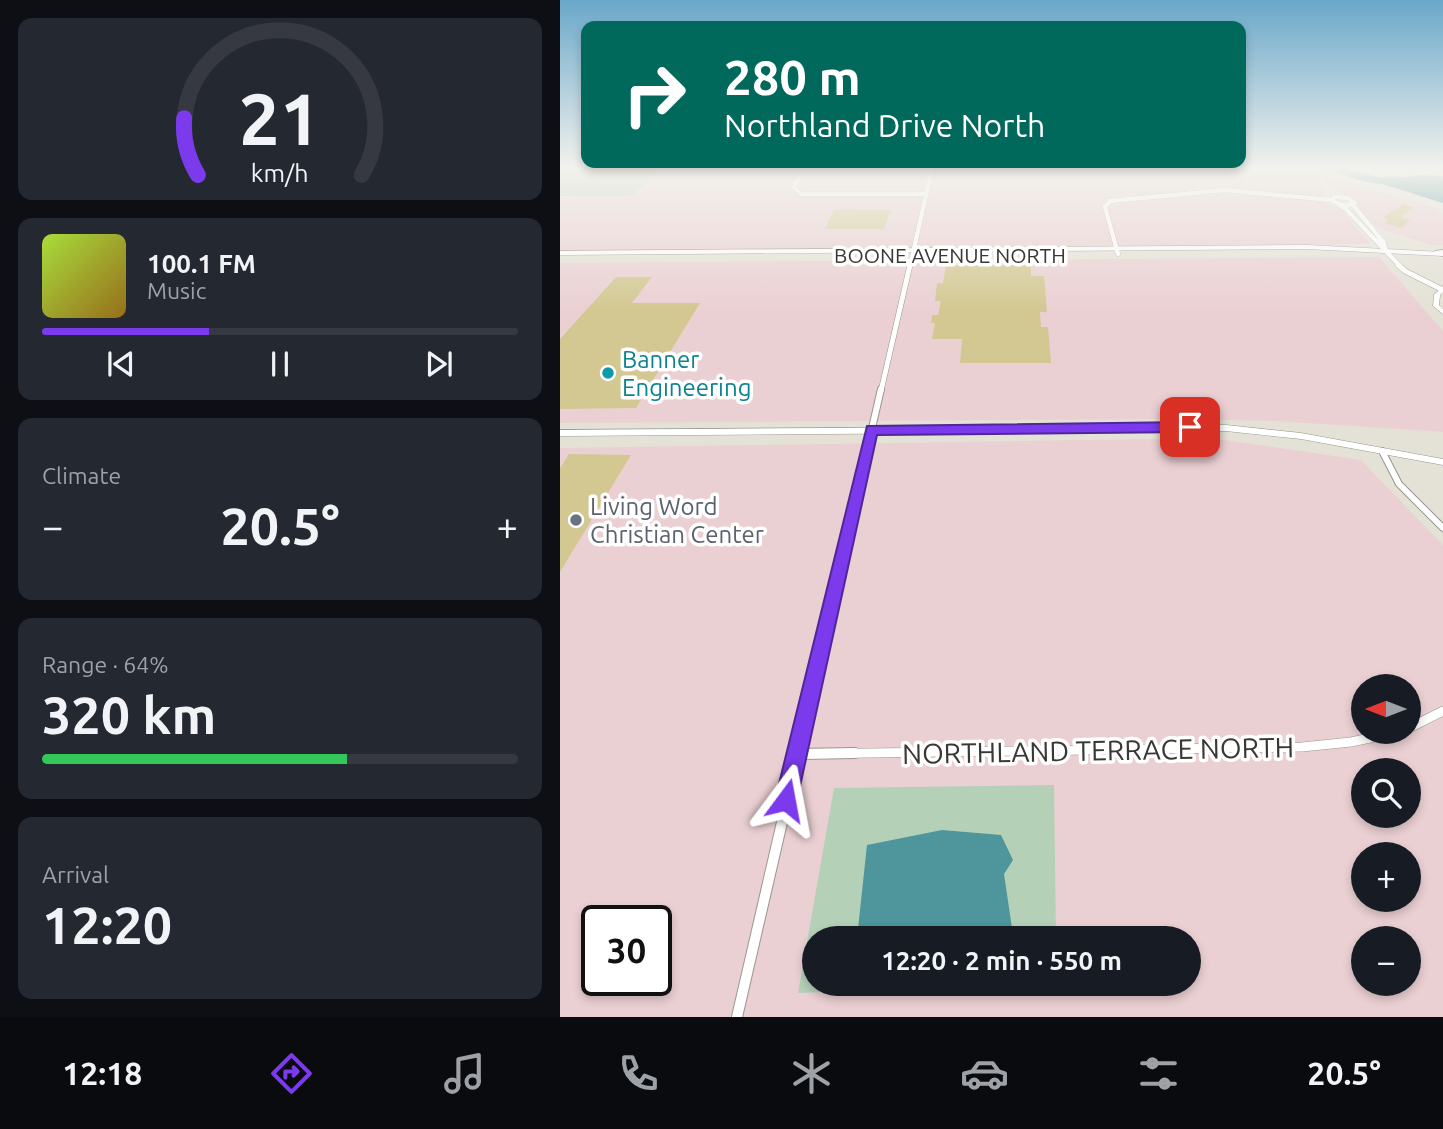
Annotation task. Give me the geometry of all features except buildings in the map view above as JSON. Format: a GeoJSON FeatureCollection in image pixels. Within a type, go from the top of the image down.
{"type":"FeatureCollection","features":[{"type":"Feature","properties":{"kind":"street"},"geometry":{"type":"LineString","coordinates":[[737,1017],[921,216]]}},
{"type":"Feature","properties":{"kind":"street"},"geometry":{"type":"LineString","coordinates":[[1108,216],[1117,251]]}},
{"type":"Feature","properties":{"kind":"street"},"geometry":{"type":"LineString","coordinates":[[1353,216],[1408,273],[1443,289],[1436,301],[1436,306],[1443,312]]}},
{"type":"Feature","properties":{"kind":"street"},"geometry":{"type":"LineString","coordinates":[[1360,216],[1384,243],[1387,251]]}},
{"type":"Feature","properties":{"kind":"street","name":"BOONE AVENUE NORTH"},"geometry":{"type":"LineString","coordinates":[[560,255],[1117,251],[1332,253],[1339,250],[1441,253]]}},
{"type":"Feature","properties":{"kind":"street"},"geometry":{"type":"LineString","coordinates":[[560,433],[1226,428],[1301,436],[1443,462]]}},
{"type":"Feature","properties":{"kind":"street"},"geometry":{"type":"LineString","coordinates":[[1382,451],[1390,473],[1399,487],[1443,528]]}},
{"type":"Feature","properties":{"kind":"street"},"geometry":{"type":"LineString","coordinates":[[1421,722],[1443,711]]}},
{"type":"Feature","properties":{"kind":"street","name":"NORTHLAND TERRACE NORTH"},"geometry":{"type":"LineString","coordinates":[[797,754],[1302,747],[1351,743]]}},
{"type":"Feature","properties":{"kind":"shaded area"},"geometry":{"type":"Polygon","coordinates":[[[560,216],[1347,216],[1370,244],[560,250],[560,216]]]}},
{"type":"Feature","properties":{"kind":"shaded area"},"geometry":{"type":"Polygon","coordinates":[[[1365,216],[1443,216],[1443,245],[1430,245],[1376,227],[1365,216]]]}},
{"type":"Feature","properties":{"kind":"shaded area"},"geometry":{"type":"Polygon","coordinates":[[[1379,257],[1443,331],[1443,432],[1276,421],[1176,419],[560,423],[560,263],[1379,257]]]}},
{"type":"Feature","properties":{"kind":"shaded area"},"geometry":{"type":"Polygon","coordinates":[[[1212,438],[1361,460],[1443,545],[1443,1017],[560,1017],[560,448],[1212,438]]]}},
{"type":"Feature","properties":{"kind":"green space"},"geometry":{"type":"Polygon","coordinates":[[[1054,785],[1056,926],[810,926],[834,788],[1054,785]]]}},
{"type":"Feature","properties":{"kind":"green space"},"geometry":{"type":"Polygon","coordinates":[[[802,970],[802,993],[798,993],[802,970]]]}},
{"type":"Feature","properties":{"kind":"water"},"geometry":{"type":"Polygon","coordinates":[[[942,830],[1001,835],[1013,860],[1004,874],[1012,926],[858,926],[867,845],[942,830]]]}},
{"type":"Feature","properties":{"kind":"place","name":"Banner Engineering"},"geometry":{"type":"Point","coordinates":[608,373]}},
{"type":"Feature","properties":{"kind":"place","name":"Living Word Christian Center"},"geometry":{"type":"Point","coordinates":[576,520]}},
{"type":"Feature","properties":{"kind":"route"},"geometry":{"type":"LineString","coordinates":[[786,800],[872,430],[1190,427]]}}]}
